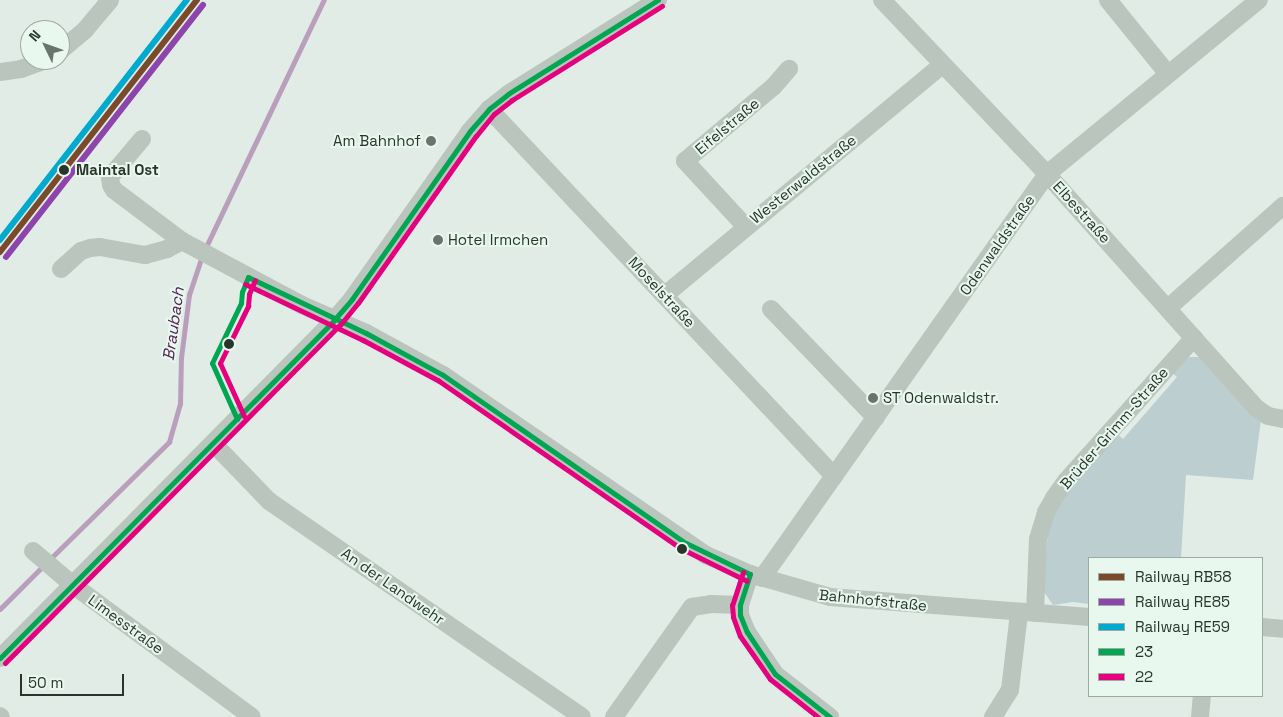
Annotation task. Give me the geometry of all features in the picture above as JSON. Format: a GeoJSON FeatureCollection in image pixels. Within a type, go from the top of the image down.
{"type":"FeatureCollection","features":[{"type":"Feature","properties":{"kind":"street"},"geometry":{"type":"LineString","coordinates":[[70,43],[85,30],[110,0]]}},
{"type":"Feature","properties":{"kind":"street"},"geometry":{"type":"LineString","coordinates":[[0,658],[334,320],[352,298],[470,131],[490,109],[508,94],[658,0]]}},
{"type":"Feature","properties":{"kind":"street","name":"Elbestraße"},"geometry":{"type":"LineString","coordinates":[[882,0],[1047,174],[1262,412],[1283,419]]}},
{"type":"Feature","properties":{"kind":"street"},"geometry":{"type":"LineString","coordinates":[[1108,0],[1168,74]]}},
{"type":"Feature","properties":{"kind":"street","name":"Odenwaldstraße"},"geometry":{"type":"LineString","coordinates":[[740,605],[756,576],[834,476],[876,418],[1047,174],[1259,0]]}},
{"type":"Feature","properties":{"kind":"street","name":"Westerwaldstraße"},"geometry":{"type":"LineString","coordinates":[[665,295],[942,65]]}},
{"type":"Feature","properties":{"kind":"street"},"geometry":{"type":"LineString","coordinates":[[0,72],[20,69]]}},
{"type":"Feature","properties":{"kind":"street","name":"Eifelstraße"},"geometry":{"type":"LineString","coordinates":[[746,227],[685,161],[774,86],[789,69]]}},
{"type":"Feature","properties":{"kind":"street","name":"Moselstraße"},"geometry":{"type":"LineString","coordinates":[[490,109],[834,476]]}},
{"type":"Feature","properties":{"kind":"street","name":"Bahnhofstraße"},"geometry":{"type":"LineString","coordinates":[[142,139],[110,177],[110,185],[182,241],[334,320],[366,333],[443,375],[680,539],[713,558],[756,576],[830,597],[1027,613],[1088,616]]}},
{"type":"Feature","properties":{"kind":"street"},"geometry":{"type":"LineString","coordinates":[[1168,308],[1283,206]]}},
{"type":"Feature","properties":{"kind":"street"},"geometry":{"type":"LineString","coordinates":[[61,269],[81,251],[90,248],[100,247],[145,255],[167,249],[182,241]]}},
{"type":"Feature","properties":{"kind":"street"},"geometry":{"type":"LineString","coordinates":[[771,309],[876,418]]}},
{"type":"Feature","properties":{"kind":"street","name":"Brüder-Grimm-Straße"},"geometry":{"type":"LineString","coordinates":[[992,717],[1010,690],[1027,613],[1038,539],[1046,512],[1066,481],[1194,338]]}},
{"type":"Feature","properties":{"kind":"street","name":"An der Landwehr"},"geometry":{"type":"LineString","coordinates":[[213,443],[269,501],[582,717]]}},
{"type":"Feature","properties":{"kind":"street","name":"Limesstraße"},"geometry":{"type":"LineString","coordinates":[[33,551],[73,585],[252,717]]}},
{"type":"Feature","properties":{"kind":"street"},"geometry":{"type":"LineString","coordinates":[[614,717],[692,607],[711,604],[740,605],[742,622],[770,668],[792,689],[830,717]]}},
{"type":"Feature","properties":{"kind":"street"},"geometry":{"type":"LineString","coordinates":[[1263,628],[1283,630]]}},
{"type":"Feature","properties":{"kind":"street"},"geometry":{"type":"LineString","coordinates":[[1200,717],[1202,697]]}},
{"type":"Feature","properties":{"kind":"shaded area"},"geometry":{"type":"Polygon","coordinates":[[[1189,357],[1202,357],[1261,420],[1253,480],[1186,475],[1181,557],[1088,557],[1088,604],[1073,602],[1053,605],[1044,592],[1048,533],[1056,508],[1070,485],[1116,433],[1123,439],[1177,377],[1170,371],[1189,357]]]}},
{"type":"Feature","properties":{"kind":"waterway","name":"Braubach"},"geometry":{"type":"LineString","coordinates":[[205,249],[324,0]]}},
{"type":"Feature","properties":{"kind":"waterway","name":"Braubach"},"geometry":{"type":"LineString","coordinates":[[50,559],[169,442],[180,404],[181,358],[189,295],[202,256]]}},
{"type":"Feature","properties":{"kind":"waterway","name":"Braubach"},"geometry":{"type":"LineString","coordinates":[[0,609],[44,565]]}},
{"type":"Feature","properties":{"kind":"rail line","name":"RE59"},"geometry":{"type":"LineString","coordinates":[[0,240],[187,0]]}},
{"type":"Feature","properties":{"kind":"rail line","name":"RB58"},"geometry":{"type":"LineString","coordinates":[[0,252],[197,0]]}},
{"type":"Feature","properties":{"kind":"rail line","name":"RE85"},"geometry":{"type":"LineString","coordinates":[[6,257],[203,5]]}},
{"type":"Feature","properties":{"kind":"transit line","name":"23"},"geometry":{"type":"LineString","coordinates":[[0,658],[334,320],[352,299],[470,131],[489,109],[508,94],[658,0]]}},
{"type":"Feature","properties":{"kind":"transit line","name":"22"},"geometry":{"type":"LineString","coordinates":[[5,663],[340,325],[358,303],[476,136],[494,114],[512,100],[662,6]]}},
{"type":"Feature","properties":{"kind":"transit line","name":"23"},"geometry":{"type":"LineString","coordinates":[[248,277],[366,333],[443,375],[686,543],[750,574]]}},
{"type":"Feature","properties":{"kind":"transit line","name":"23"},"geometry":{"type":"LineString","coordinates":[[237,419],[212,363],[241,303],[242,292],[248,277]]}},
{"type":"Feature","properties":{"kind":"transit line","name":"22"},"geometry":{"type":"LineString","coordinates":[[244,416],[220,363],[248,306],[249,294],[255,280]]}},
{"type":"Feature","properties":{"kind":"transit line","name":"22"},"geometry":{"type":"LineString","coordinates":[[245,284],[363,340],[439,381],[682,549],[747,581]]}},
{"type":"Feature","properties":{"kind":"transit line","name":"22"},"geometry":{"type":"LineString","coordinates":[[743,572],[732,605],[733,617],[740,636],[770,679],[818,717]]}},
{"type":"Feature","properties":{"kind":"transit line","name":"23"},"geometry":{"type":"LineString","coordinates":[[750,574],[740,605],[740,615],[747,632],[775,674],[830,717]]}},
{"type":"Feature","properties":{"kind":"place","name":"Am Bahnhof"},"geometry":{"type":"Point","coordinates":[431,141]}},
{"type":"Feature","properties":{"kind":"place","name":"Maintal Ost"},"geometry":{"type":"Point","coordinates":[64,170]}},
{"type":"Feature","properties":{"kind":"place","name":"Hotel Irmchen"},"geometry":{"type":"Point","coordinates":[438,240]}},
{"type":"Feature","properties":{"kind":"place","name":"ST Odenwaldstr."},"geometry":{"type":"Point","coordinates":[873,398]}}]}
